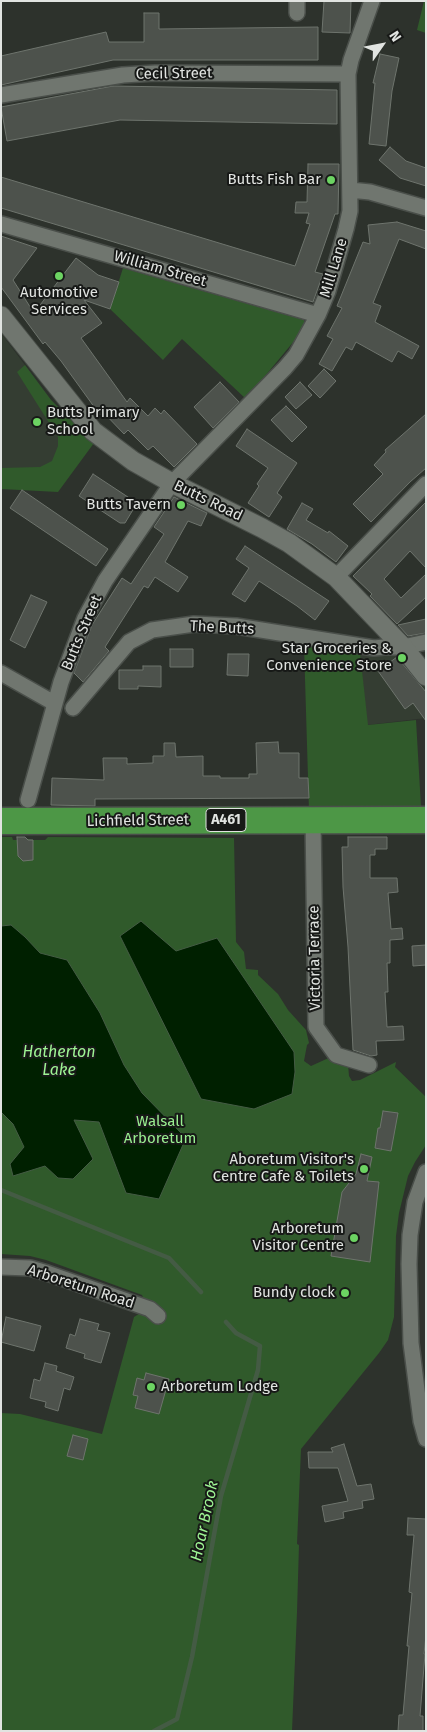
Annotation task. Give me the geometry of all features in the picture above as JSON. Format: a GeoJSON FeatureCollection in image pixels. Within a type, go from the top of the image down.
{"type":"FeatureCollection","features":[{"type":"Feature","properties":{"kind":"highway","name":"Lichfield Street"},"geometry":{"type":"LineString","coordinates":[[1,822],[426,820]]}},
{"type":"Feature","properties":{"kind":"street","name":"Mill Lane"},"geometry":{"type":"LineString","coordinates":[[172,483],[285,368],[296,354],[318,314],[328,291],[350,211],[348,74],[350,60],[372,1]]}},
{"type":"Feature","properties":{"kind":"street","name":"Cecil Street"},"geometry":{"type":"LineString","coordinates":[[1,95],[123,75],[154,73],[348,74]]}},
{"type":"Feature","properties":{"kind":"street"},"geometry":{"type":"LineString","coordinates":[[350,190],[370,192],[426,208]]}},
{"type":"Feature","properties":{"kind":"street","name":"William Street"},"geometry":{"type":"LineString","coordinates":[[1,224],[318,314]]}},
{"type":"Feature","properties":{"kind":"street","name":"Butts Road"},"geometry":{"type":"LineString","coordinates":[[1,316],[93,431],[133,461],[289,543],[336,577],[402,647],[426,676]]}},
{"type":"Feature","properties":{"kind":"street","name":"Butts Street"},"geometry":{"type":"LineString","coordinates":[[28,800],[54,703],[82,626],[105,581],[172,483]]}},
{"type":"Feature","properties":{"kind":"street"},"geometry":{"type":"LineString","coordinates":[[336,577],[426,484]]}},
{"type":"Feature","properties":{"kind":"street","name":"The Butts"},"geometry":{"type":"LineString","coordinates":[[73,708],[129,642],[152,630],[194,624],[236,626],[374,648],[402,647],[426,642]]}},
{"type":"Feature","properties":{"kind":"street"},"geometry":{"type":"LineString","coordinates":[[1,673],[54,703]]}},
{"type":"Feature","properties":{"kind":"street","name":"Victoria Terrace"},"geometry":{"type":"LineString","coordinates":[[312,820],[316,1027],[336,1055],[369,1065]]}},
{"type":"Feature","properties":{"kind":"street"},"geometry":{"type":"LineString","coordinates":[[426,1172],[415,1202],[410,1235],[409,1273],[418,1342],[421,1421],[426,1439]]}},
{"type":"Feature","properties":{"kind":"street","name":"Arboretum Road"},"geometry":{"type":"LineString","coordinates":[[1,1267],[30,1268],[47,1273],[150,1309],[158,1316]]}},
{"type":"Feature","properties":{"kind":"shaded area","name":"Butts Primary School"},"geometry":{"type":"Polygon","coordinates":[[[1,333],[51,400],[94,443],[1,489],[1,333]]]}},
{"type":"Feature","properties":{"kind":"shaded area"},"geometry":{"type":"Polygon","coordinates":[[[360,652],[404,654],[426,682],[426,718],[367,725],[360,652]]]}},
{"type":"Feature","properties":{"kind":"green space"},"geometry":{"type":"Polygon","coordinates":[[[424,1],[426,1],[426,33],[417,30],[424,1]]]}},
{"type":"Feature","properties":{"kind":"green space"},"geometry":{"type":"Polygon","coordinates":[[[123,268],[304,320],[304,329],[246,399],[182,339],[163,360],[110,309],[123,268]]]}},
{"type":"Feature","properties":{"kind":"green space"},"geometry":{"type":"Polygon","coordinates":[[[25,365],[51,400],[94,443],[58,492],[1,489],[1,468],[40,467],[52,461],[58,446],[58,437],[17,372],[25,365]]]}},
{"type":"Feature","properties":{"kind":"green space"},"geometry":{"type":"Polygon","coordinates":[[[304,645],[360,652],[368,725],[416,720],[421,807],[309,811],[304,645]]]}},
{"type":"Feature","properties":{"kind":"green space","name":"Walsall Arboretum"},"geometry":{"type":"Polygon","coordinates":[[[1,837],[12,837],[13,840],[17,840],[19,837],[33,840],[45,840],[48,837],[234,838],[236,942],[244,952],[246,969],[258,970],[258,975],[278,994],[288,1010],[306,1030],[309,1043],[304,1061],[311,1066],[333,1056],[348,1064],[349,1076],[352,1081],[360,1080],[396,1062],[395,1067],[426,1097],[426,1145],[408,1176],[399,1213],[396,1236],[394,1317],[388,1340],[301,1449],[292,1731],[1,1731],[1,1413],[20,1414],[102,1434],[134,1317],[142,1312],[145,1302],[142,1295],[46,1260],[30,1256],[1,1254],[1,837]]]}},
{"type":"Feature","properties":{"kind":"water"},"geometry":{"type":"Polygon","coordinates":[[[141,921],[176,951],[217,938],[294,1052],[295,1072],[292,1094],[254,1109],[201,1099],[120,936],[141,921]]]}},
{"type":"Feature","properties":{"kind":"water","name":"Hatherton Lake"},"geometry":{"type":"Polygon","coordinates":[[[11,925],[40,953],[67,960],[100,1013],[124,1065],[142,1093],[186,1138],[159,1199],[126,1193],[99,1122],[74,1120],[93,1159],[73,1179],[58,1178],[45,1166],[13,1176],[10,1164],[24,1147],[13,1124],[1,1112],[1,926],[11,925]]]}},
{"type":"Feature","properties":{"kind":"building"},"geometry":{"type":"Polygon","coordinates":[[[324,1],[351,1],[350,33],[322,32],[324,1]]]}},
{"type":"Feature","properties":{"kind":"building"},"geometry":{"type":"Polygon","coordinates":[[[144,13],[159,13],[159,29],[318,27],[318,60],[113,60],[1,85],[1,56],[106,32],[109,42],[144,42],[144,13]]]}},
{"type":"Feature","properties":{"kind":"building"},"geometry":{"type":"Polygon","coordinates":[[[380,54],[399,58],[392,91],[386,146],[369,144],[375,83],[373,83],[380,54]]]}},
{"type":"Feature","properties":{"kind":"building"},"geometry":{"type":"Polygon","coordinates":[[[113,86],[337,90],[337,124],[120,120],[7,141],[1,107],[113,86]]]}},
{"type":"Feature","properties":{"kind":"building"},"geometry":{"type":"Polygon","coordinates":[[[390,147],[406,161],[426,168],[426,186],[400,178],[379,160],[390,147]]]}},
{"type":"Feature","properties":{"kind":"building"},"geometry":{"type":"Polygon","coordinates":[[[308,164],[339,164],[338,214],[335,214],[315,272],[323,274],[313,302],[1,208],[1,177],[295,266],[310,224],[306,223],[309,213],[295,213],[296,202],[307,202],[308,164]]]}},
{"type":"Feature","properties":{"kind":"building"},"geometry":{"type":"Polygon","coordinates":[[[397,222],[426,231],[426,249],[399,239],[373,303],[381,306],[375,322],[419,346],[412,359],[398,351],[392,362],[356,342],[352,350],[346,347],[332,371],[319,364],[333,339],[327,336],[342,308],[337,306],[363,242],[370,244],[368,225],[397,222]]]}},
{"type":"Feature","properties":{"kind":"building"},"geometry":{"type":"Polygon","coordinates":[[[1,236],[37,248],[13,280],[34,313],[76,258],[98,275],[119,282],[110,309],[84,300],[102,323],[81,338],[127,402],[130,398],[148,416],[155,408],[161,414],[164,410],[197,444],[174,467],[153,446],[148,450],[128,430],[124,434],[103,412],[100,415],[61,361],[45,342],[43,344],[1,287],[1,236]]]}},
{"type":"Feature","properties":{"kind":"building"},"geometry":{"type":"Polygon","coordinates":[[[324,369],[336,381],[320,398],[308,386],[324,369]]]}},
{"type":"Feature","properties":{"kind":"building"},"geometry":{"type":"Polygon","coordinates":[[[220,382],[239,402],[213,428],[194,407],[220,382]]]}},
{"type":"Feature","properties":{"kind":"building"},"geometry":{"type":"Polygon","coordinates":[[[300,382],[312,395],[296,409],[285,397],[300,382]]]}},
{"type":"Feature","properties":{"kind":"building"},"geometry":{"type":"Polygon","coordinates":[[[286,406],[307,427],[292,442],[271,420],[286,406]]]}},
{"type":"Feature","properties":{"kind":"building"},"geometry":{"type":"Polygon","coordinates":[[[426,414],[426,468],[371,522],[353,504],[383,474],[374,465],[386,452],[385,450],[426,414]]]}},
{"type":"Feature","properties":{"kind":"building"},"geometry":{"type":"Polygon","coordinates":[[[247,429],[297,463],[277,493],[282,497],[269,517],[248,503],[259,486],[257,484],[268,468],[236,446],[247,429]]]}},
{"type":"Feature","properties":{"kind":"building"},"geometry":{"type":"Polygon","coordinates":[[[93,474],[137,503],[125,523],[120,523],[79,496],[93,474]]]}},
{"type":"Feature","properties":{"kind":"building"},"geometry":{"type":"Polygon","coordinates":[[[22,490],[108,549],[96,566],[10,508],[22,490]]]}},
{"type":"Feature","properties":{"kind":"building"},"geometry":{"type":"Polygon","coordinates":[[[174,497],[207,513],[201,526],[188,521],[165,562],[188,577],[178,592],[155,577],[148,588],[144,586],[105,647],[109,651],[83,682],[74,673],[92,625],[122,578],[131,584],[164,534],[154,527],[174,497]]]}},
{"type":"Feature","properties":{"kind":"building"},"geometry":{"type":"Polygon","coordinates":[[[426,502],[426,568],[410,551],[384,579],[401,598],[426,574],[426,597],[397,624],[370,596],[372,594],[353,576],[426,502]]]}},
{"type":"Feature","properties":{"kind":"building"},"geometry":{"type":"Polygon","coordinates":[[[302,503],[313,509],[306,520],[328,533],[329,531],[348,546],[336,562],[312,544],[287,529],[302,503]]]}},
{"type":"Feature","properties":{"kind":"building"},"geometry":{"type":"Polygon","coordinates":[[[245,546],[329,601],[315,620],[259,581],[245,602],[232,594],[249,568],[236,559],[245,546]]]}},
{"type":"Feature","properties":{"kind":"building"},"geometry":{"type":"Polygon","coordinates":[[[31,595],[47,602],[25,648],[10,640],[31,595]]]}},
{"type":"Feature","properties":{"kind":"building"},"geometry":{"type":"Polygon","coordinates":[[[426,619],[426,633],[408,636],[398,625],[426,619]]]}},
{"type":"Feature","properties":{"kind":"building"},"geometry":{"type":"Polygon","coordinates":[[[170,649],[193,649],[193,667],[170,667],[170,649]]]}},
{"type":"Feature","properties":{"kind":"building"},"geometry":{"type":"Polygon","coordinates":[[[228,654],[249,654],[248,676],[227,675],[228,654]]]}},
{"type":"Feature","properties":{"kind":"building"},"geometry":{"type":"Polygon","coordinates":[[[397,657],[426,692],[426,721],[413,703],[405,709],[378,671],[397,657]]]}},
{"type":"Feature","properties":{"kind":"building"},"geometry":{"type":"Polygon","coordinates":[[[143,666],[161,666],[161,687],[138,686],[138,689],[119,689],[119,670],[143,670],[143,666]]]}},
{"type":"Feature","properties":{"kind":"building"},"geometry":{"type":"Polygon","coordinates":[[[278,742],[279,753],[299,753],[299,778],[308,778],[309,798],[95,799],[95,806],[51,805],[52,778],[104,780],[103,758],[127,758],[127,764],[153,763],[153,756],[164,756],[164,743],[175,743],[176,757],[203,756],[203,776],[249,778],[249,774],[257,774],[256,743],[278,742]]]}},
{"type":"Feature","properties":{"kind":"building"},"geometry":{"type":"Polygon","coordinates":[[[17,837],[33,840],[33,860],[23,861],[18,856],[17,837]]]}},
{"type":"Feature","properties":{"kind":"building"},"geometry":{"type":"Polygon","coordinates":[[[348,837],[387,837],[387,849],[375,849],[375,855],[370,855],[370,878],[397,878],[398,892],[388,893],[391,929],[402,928],[403,939],[390,940],[390,963],[387,963],[388,992],[385,992],[387,1027],[403,1026],[404,1040],[376,1041],[377,1055],[371,1056],[353,1050],[342,847],[348,847],[348,837]]]}},
{"type":"Feature","properties":{"kind":"building"},"geometry":{"type":"Polygon","coordinates":[[[426,945],[426,965],[413,966],[412,946],[426,945]]]}},
{"type":"Feature","properties":{"kind":"building"},"geometry":{"type":"Polygon","coordinates":[[[383,1111],[398,1113],[391,1151],[375,1148],[383,1111]]]}},
{"type":"Feature","properties":{"kind":"building","name":"Arboretum Visitor Centre"},"geometry":{"type":"Polygon","coordinates":[[[361,1154],[372,1157],[367,1181],[379,1182],[370,1262],[331,1256],[342,1192],[356,1174],[361,1154]]]}},
{"type":"Feature","properties":{"kind":"building"},"geometry":{"type":"Polygon","coordinates":[[[6,1317],[41,1326],[34,1351],[1,1342],[6,1317]]]}},
{"type":"Feature","properties":{"kind":"building"},"geometry":{"type":"Polygon","coordinates":[[[80,1319],[99,1324],[97,1330],[110,1333],[101,1363],[84,1358],[85,1354],[66,1348],[70,1334],[75,1336],[80,1319]]]}},
{"type":"Feature","properties":{"kind":"building"},"geometry":{"type":"Polygon","coordinates":[[[45,1363],[57,1366],[56,1371],[74,1377],[70,1390],[64,1388],[58,1411],[45,1407],[46,1402],[30,1398],[34,1379],[40,1381],[45,1363]]]}},
{"type":"Feature","properties":{"kind":"building","name":"Arboretum Lodge"},"geometry":{"type":"Polygon","coordinates":[[[146,1373],[169,1379],[159,1414],[135,1408],[138,1396],[133,1395],[137,1378],[144,1380],[146,1373]]]}},
{"type":"Feature","properties":{"kind":"building"},"geometry":{"type":"Polygon","coordinates":[[[73,1435],[88,1439],[83,1460],[67,1456],[73,1435]]]}},
{"type":"Feature","properties":{"kind":"building"},"geometry":{"type":"Polygon","coordinates":[[[344,1444],[357,1486],[371,1484],[374,1499],[362,1501],[363,1508],[343,1512],[344,1518],[325,1522],[322,1506],[348,1501],[338,1468],[309,1468],[308,1452],[333,1452],[331,1448],[344,1444]]]}},
{"type":"Feature","properties":{"kind":"building"},"geometry":{"type":"Polygon","coordinates":[[[408,1518],[426,1519],[426,1635],[420,1716],[423,1716],[423,1731],[398,1731],[399,1715],[403,1715],[412,1593],[409,1592],[414,1535],[407,1535],[408,1518]]]}},
{"type":"Feature","properties":{"kind":"waterway","name":"Hoar Brook"},"geometry":{"type":"LineString","coordinates":[[1,1190],[169,1258],[201,1292]]}},
{"type":"Feature","properties":{"kind":"waterway","name":"Hoar Brook"},"geometry":{"type":"LineString","coordinates":[[154,1731],[177,1719],[192,1657],[221,1496],[258,1370],[260,1346],[236,1333],[226,1322]]}},
{"type":"Feature","properties":{"kind":"place","name":"Butts Fish Bar"},"geometry":{"type":"Point","coordinates":[331,180]}},
{"type":"Feature","properties":{"kind":"place","name":"Automotive Services"},"geometry":{"type":"Point","coordinates":[59,276]}},
{"type":"Feature","properties":{"kind":"place","name":"Butts Primary School"},"geometry":{"type":"Point","coordinates":[37,422]}},
{"type":"Feature","properties":{"kind":"place","name":"Butts Tavern"},"geometry":{"type":"Point","coordinates":[181,505]}},
{"type":"Feature","properties":{"kind":"place","name":"Star Groceries & Convenience Store"},"geometry":{"type":"Point","coordinates":[402,658]}},
{"type":"Feature","properties":{"kind":"place","name":"Aboretum Visitor's Centre Cafe & Toilets"},"geometry":{"type":"Point","coordinates":[364,1169]}},
{"type":"Feature","properties":{"kind":"place","name":"Arboretum Visitor Centre"},"geometry":{"type":"Point","coordinates":[354,1238]}},
{"type":"Feature","properties":{"kind":"place","name":"Bundy clock"},"geometry":{"type":"Point","coordinates":[345,1293]}},
{"type":"Feature","properties":{"kind":"place","name":"Arboretum Lodge"},"geometry":{"type":"Point","coordinates":[151,1387]}}]}
